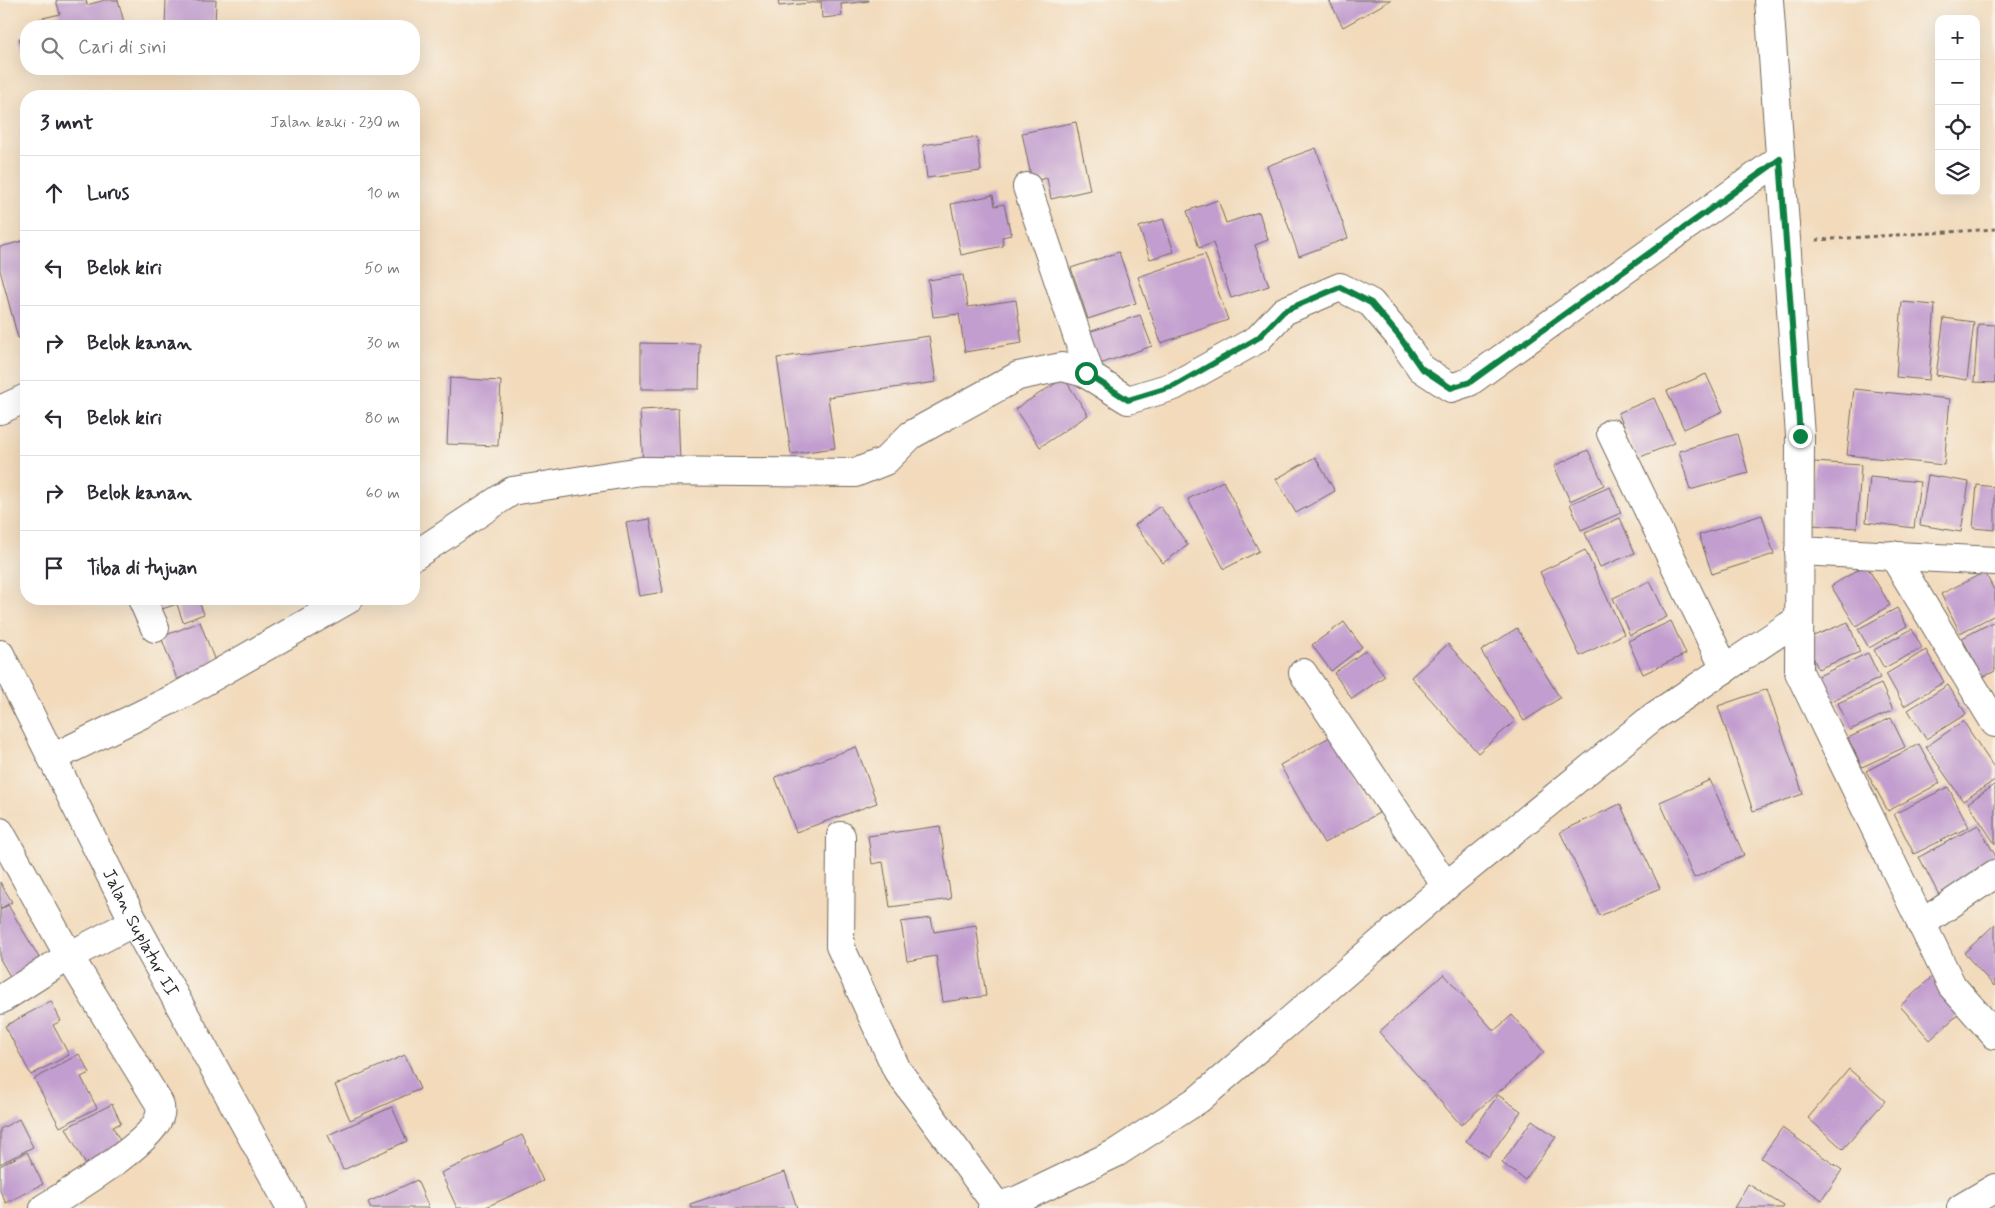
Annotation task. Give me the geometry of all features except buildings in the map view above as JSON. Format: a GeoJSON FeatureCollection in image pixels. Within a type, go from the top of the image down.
{"type":"FeatureCollection","features":[{"type":"Feature","properties":{"kind":"street"},"geometry":{"type":"LineString","coordinates":[[1769,0],[1800,436],[1799,672],[1952,986],[1995,1035]]}},
{"type":"Feature","properties":{"kind":"street"},"geometry":{"type":"LineString","coordinates":[[420,552],[512,491],[641,471],[855,473],[884,461],[911,434],[1018,376],[1062,367],[1086,373],[1128,400],[1174,386],[1258,338],[1284,311],[1340,287],[1371,303],[1399,336],[1421,368],[1451,388],[1470,382],[1780,159]]}},
{"type":"Feature","properties":{"kind":"street"},"geometry":{"type":"LineString","coordinates":[[1027,187],[1091,377]]}},
{"type":"Feature","properties":{"kind":"street"},"geometry":{"type":"LineString","coordinates":[[0,410],[20,401]]}},
{"type":"Feature","properties":{"kind":"street"},"geometry":{"type":"LineString","coordinates":[[1611,433],[1725,669]]}},
{"type":"Feature","properties":{"kind":"street"},"geometry":{"type":"LineString","coordinates":[[1799,551],[1995,561]]}},
{"type":"Feature","properties":{"kind":"street"},"geometry":{"type":"LineString","coordinates":[[1893,555],[1995,723]]}},
{"type":"Feature","properties":{"kind":"street"},"geometry":{"type":"LineString","coordinates":[[145,605],[155,628]]}},
{"type":"Feature","properties":{"kind":"street"},"geometry":{"type":"LineString","coordinates":[[52,758],[179,696],[338,605]]}},
{"type":"Feature","properties":{"kind":"street"},"geometry":{"type":"LineString","coordinates":[[841,836],[840,946],[897,1070],[1007,1206],[1116,1153],[1199,1099],[1446,886],[1653,717],[1799,619]]}},
{"type":"Feature","properties":{"kind":"street","name":"Jalan Suplatur II"},"geometry":{"type":"LineString","coordinates":[[0,654],[134,922],[291,1208]]}},
{"type":"Feature","properties":{"kind":"street"},"geometry":{"type":"LineString","coordinates":[[1303,673],[1446,886]]}},
{"type":"Feature","properties":{"kind":"street"},"geometry":{"type":"LineString","coordinates":[[0,832],[69,956],[149,1083],[159,1103],[160,1115],[151,1132],[99,1175],[44,1208]]}},
{"type":"Feature","properties":{"kind":"street"},"geometry":{"type":"LineString","coordinates":[[1921,924],[1995,874]]}},
{"type":"Feature","properties":{"kind":"street"},"geometry":{"type":"LineString","coordinates":[[0,1000],[69,956],[134,922]]}},
{"type":"Feature","properties":{"kind":"street"},"geometry":{"type":"LineString","coordinates":[[1961,1208],[1995,1188]]}},
{"type":"Feature","properties":{"kind":"path"},"geometry":{"type":"LineString","coordinates":[[1786,241],[1995,229]]}},
{"type":"Feature","properties":{"kind":"route"},"geometry":{"type":"LineString","coordinates":[[1086,373],[1128,400],[1174,386],[1258,338],[1284,311],[1340,287],[1371,303],[1399,336],[1421,368],[1451,388],[1470,382],[1780,159],[1800,436]]}}]}
